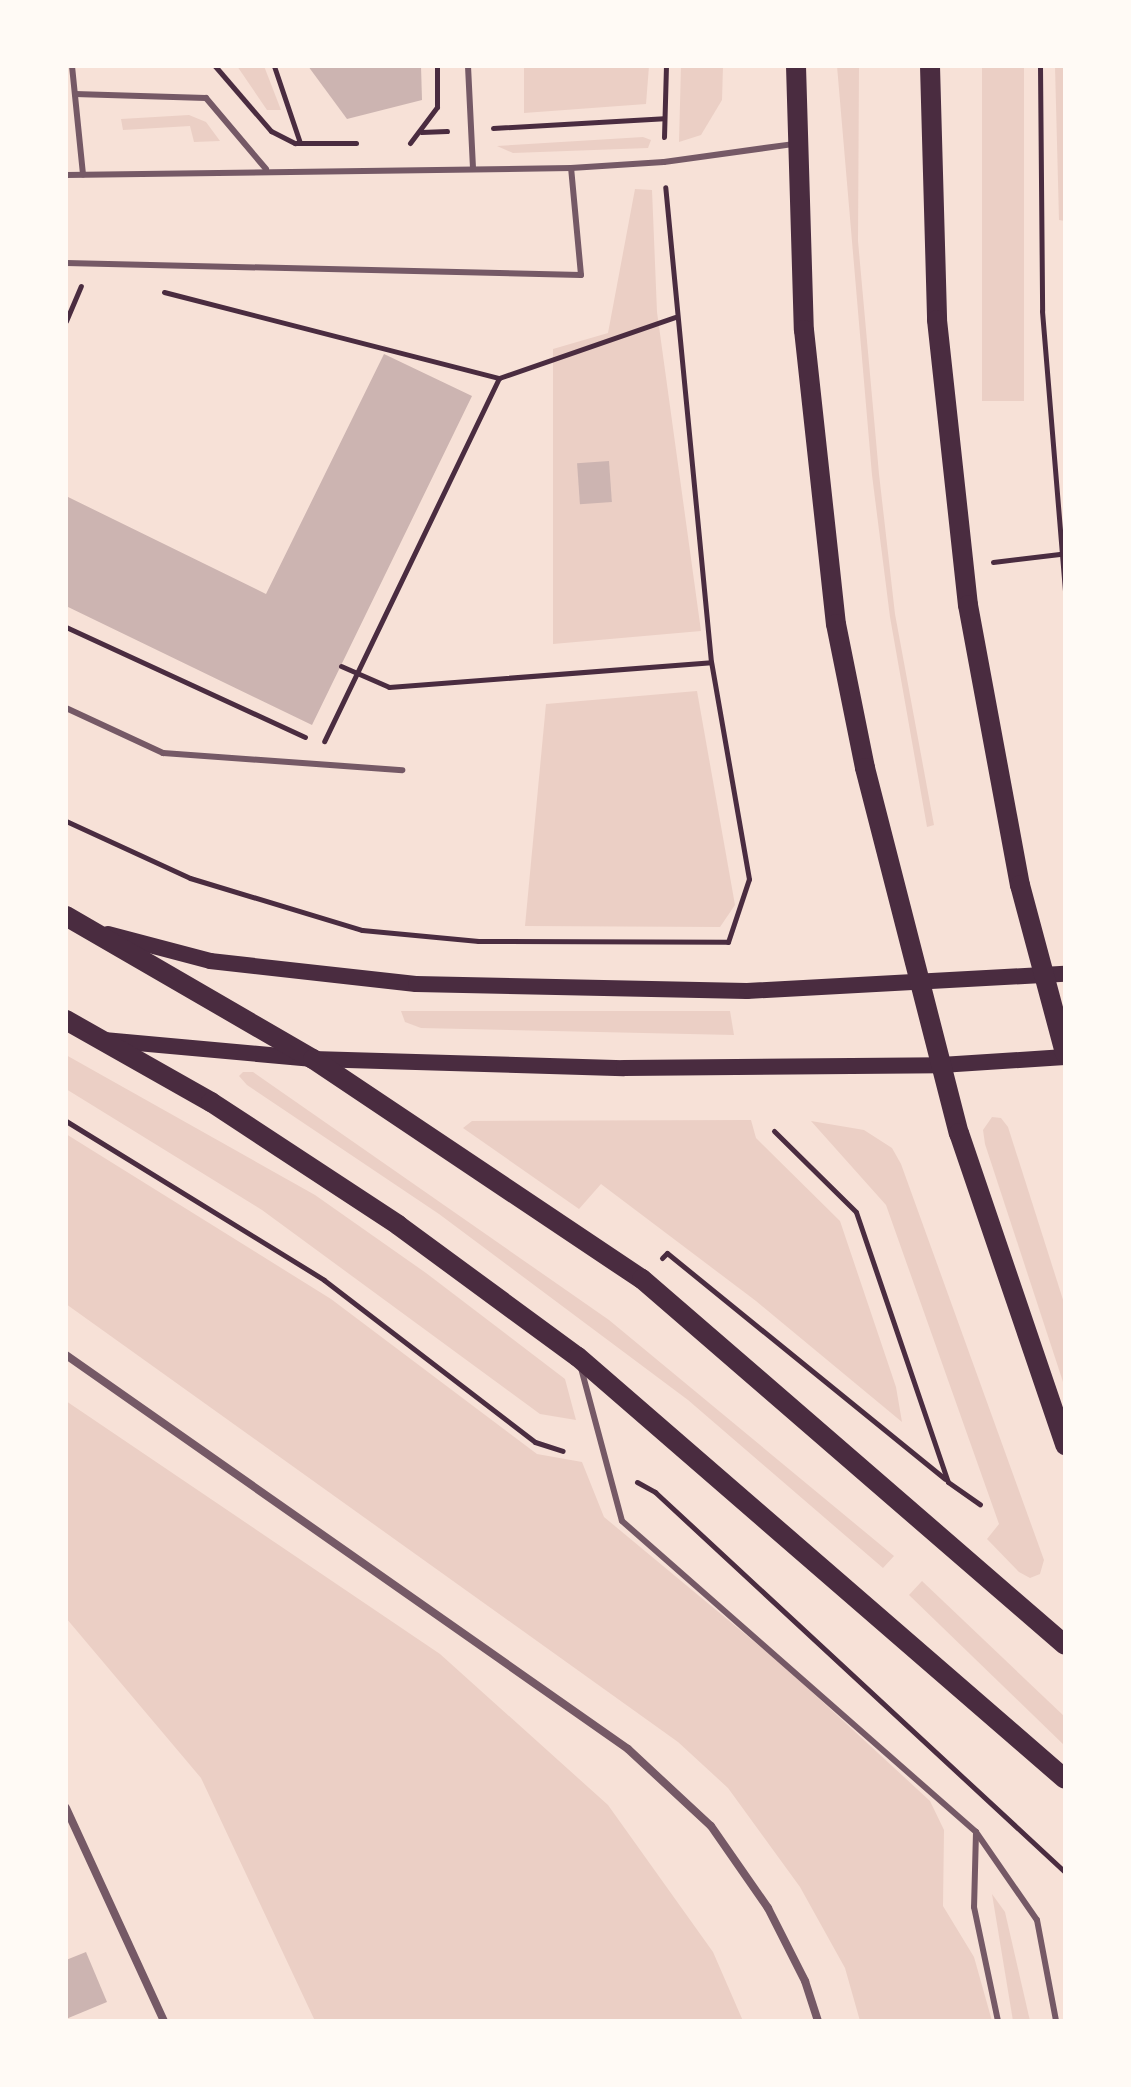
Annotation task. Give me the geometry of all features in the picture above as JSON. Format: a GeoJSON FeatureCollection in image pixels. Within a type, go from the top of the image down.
{"type":"FeatureCollection","features":[{"type":"Feature","properties":{"kind":"main road"},"geometry":{"type":"LineString","coordinates":[[796,66],[804,330],[836,624],[941,1065],[1015,1305],[1065,1445]]}},
{"type":"Feature","properties":{"kind":"main road"},"geometry":{"type":"LineString","coordinates":[[101,1040],[313,1059],[624,1068],[941,1065],[1065,1055],[1055,975],[1020,885],[964,565],[937,320],[930,66]]}},
{"type":"Feature","properties":{"kind":"main road"},"geometry":{"type":"LineString","coordinates":[[66,916],[313,1059],[642,1279],[1065,1645]]}},
{"type":"Feature","properties":{"kind":"main road"},"geometry":{"type":"LineString","coordinates":[[91,930],[210,961],[416,984],[747,991],[920,985],[1055,975]]}},
{"type":"Feature","properties":{"kind":"main road"},"geometry":{"type":"LineString","coordinates":[[66,1020],[211,1102],[398,1225],[578,1357],[1065,1779]]}},
{"type":"Feature","properties":{"kind":"street"},"geometry":{"type":"LineString","coordinates":[[66,1355],[628,1749],[711,1826],[768,1908],[805,1981],[818,2021]]}},
{"type":"Feature","properties":{"kind":"street"},"geometry":{"type":"LineString","coordinates":[[66,1808],[164,2021]]}},
{"type":"Feature","properties":{"kind":"lane"},"geometry":{"type":"LineString","coordinates":[[72,66],[83,174]]}},
{"type":"Feature","properties":{"kind":"lane"},"geometry":{"type":"LineString","coordinates":[[468,66],[473,169]]}},
{"type":"Feature","properties":{"kind":"lane"},"geometry":{"type":"LineString","coordinates":[[75,94],[206,98],[266,169]]}},
{"type":"Feature","properties":{"kind":"lane"},"geometry":{"type":"LineString","coordinates":[[66,175],[266,169],[571,168],[664,162],[798,143]]}},
{"type":"Feature","properties":{"kind":"lane"},"geometry":{"type":"LineString","coordinates":[[66,263],[581,275],[571,168]]}},
{"type":"Feature","properties":{"kind":"lane"},"geometry":{"type":"LineString","coordinates":[[66,708],[163,753],[402,770]]}},
{"type":"Feature","properties":{"kind":"lane"},"geometry":{"type":"LineString","coordinates":[[578,1357],[622,1521],[976,1832],[1037,1920],[1056,2021]]}},
{"type":"Feature","properties":{"kind":"lane"},"geometry":{"type":"LineString","coordinates":[[976,1832],[974,1907],[998,2021]]}},
{"type":"Feature","properties":{"kind":"path"},"geometry":{"type":"LineString","coordinates":[[215,66],[271,131],[300,143],[370,143]]}},
{"type":"Feature","properties":{"kind":"path"},"geometry":{"type":"LineString","coordinates":[[274,66],[300,143]]}},
{"type":"Feature","properties":{"kind":"path"},"geometry":{"type":"LineString","coordinates":[[398,143],[412,143],[437,107],[437,66]]}},
{"type":"Feature","properties":{"kind":"path"},"geometry":{"type":"LineString","coordinates":[[66,821],[190,878],[362,930],[478,941],[728,942],[749,879],[711,662],[675,317],[664,162],[666,66]]}},
{"type":"Feature","properties":{"kind":"path"},"geometry":{"type":"LineString","coordinates":[[1040,66],[1042,311],[1065,592]]}},
{"type":"Feature","properties":{"kind":"path"},"geometry":{"type":"LineString","coordinates":[[420,132],[664,118]]}},
{"type":"Feature","properties":{"kind":"path"},"geometry":{"type":"LineString","coordinates":[[66,321],[87,273]]}},
{"type":"Feature","properties":{"kind":"path"},"geometry":{"type":"LineString","coordinates":[[148,288],[499,378],[675,317]]}},
{"type":"Feature","properties":{"kind":"path"},"geometry":{"type":"LineString","coordinates":[[66,627],[322,744],[499,378]]}},
{"type":"Feature","properties":{"kind":"path"},"geometry":{"type":"LineString","coordinates":[[964,565],[1060,554]]}},
{"type":"Feature","properties":{"kind":"path"},"geometry":{"type":"LineString","coordinates":[[341,666],[389,687],[711,662]]}},
{"type":"Feature","properties":{"kind":"path"},"geometry":{"type":"LineString","coordinates":[[66,1121],[324,1280],[535,1442],[563,1451]]}},
{"type":"Feature","properties":{"kind":"path"},"geometry":{"type":"LineString","coordinates":[[774,1131],[856,1212],[948,1482]]}},
{"type":"Feature","properties":{"kind":"path"},"geometry":{"type":"LineString","coordinates":[[667,1253],[948,1482],[980,1504]]}},
{"type":"Feature","properties":{"kind":"path"},"geometry":{"type":"LineString","coordinates":[[625,1476],[655,1492],[1065,1872]]}},
{"type":"Feature","properties":{"kind":"shaded area"},"geometry":{"type":"Polygon","coordinates":[[[237,66],[264,66],[281,110],[267,110],[237,66]]]}},
{"type":"Feature","properties":{"kind":"shaded area"},"geometry":{"type":"Polygon","coordinates":[[[524,66],[649,66],[646,104],[524,113],[524,66]]]}},
{"type":"Feature","properties":{"kind":"shaded area"},"geometry":{"type":"Polygon","coordinates":[[[681,66],[723,66],[722,100],[701,135],[679,142],[681,66]]]}},
{"type":"Feature","properties":{"kind":"shaded area"},"geometry":{"type":"Polygon","coordinates":[[[837,66],[859,66],[858,241],[895,614],[934,825],[927,827],[890,617],[872,475],[837,66]]]}},
{"type":"Feature","properties":{"kind":"shaded area"},"geometry":{"type":"Polygon","coordinates":[[[982,66],[1024,66],[1024,401],[982,401],[982,66]]]}},
{"type":"Feature","properties":{"kind":"shaded area"},"geometry":{"type":"Polygon","coordinates":[[[1055,66],[1065,66],[1065,221],[1059,220],[1055,66]]]}},
{"type":"Feature","properties":{"kind":"shaded area"},"geometry":{"type":"Polygon","coordinates":[[[189,115],[206,122],[220,141],[194,142],[190,126],[123,130],[121,119],[189,115]]]}},
{"type":"Feature","properties":{"kind":"shaded area"},"geometry":{"type":"Polygon","coordinates":[[[643,137],[651,140],[648,148],[513,153],[497,146],[643,137]]]}},
{"type":"Feature","properties":{"kind":"shaded area"},"geometry":{"type":"Polygon","coordinates":[[[635,189],[652,190],[657,312],[701,631],[553,644],[553,349],[608,333],[635,189]]]}},
{"type":"Feature","properties":{"kind":"shaded area"},"geometry":{"type":"Polygon","coordinates":[[[697,691],[735,905],[720,927],[525,926],[546,704],[697,691]]]}},
{"type":"Feature","properties":{"kind":"shaded area"},"geometry":{"type":"Polygon","coordinates":[[[401,1011],[730,1011],[734,1035],[421,1028],[405,1022],[401,1011]]]}},
{"type":"Feature","properties":{"kind":"shaded area"},"geometry":{"type":"Polygon","coordinates":[[[66,1055],[315,1195],[426,1273],[565,1379],[576,1420],[540,1414],[262,1210],[66,1089],[66,1055]]]}},
{"type":"Feature","properties":{"kind":"shaded area"},"geometry":{"type":"Polygon","coordinates":[[[243,1072],[253,1072],[609,1320],[894,1556],[883,1568],[688,1400],[439,1214],[247,1085],[239,1076],[243,1072]]]}},
{"type":"Feature","properties":{"kind":"shaded area"},"geometry":{"type":"Polygon","coordinates":[[[992,1117],[1001,1118],[1008,1127],[1065,1306],[1065,1388],[985,1144],[983,1130],[992,1117]]]}},
{"type":"Feature","properties":{"kind":"shaded area"},"geometry":{"type":"Polygon","coordinates":[[[751,1120],[756,1138],[840,1221],[896,1387],[902,1422],[756,1301],[601,1184],[579,1209],[463,1128],[472,1121],[751,1120]]]}},
{"type":"Feature","properties":{"kind":"shaded area"},"geometry":{"type":"Polygon","coordinates":[[[811,1121],[864,1130],[892,1148],[901,1164],[1044,1560],[1040,1574],[1030,1578],[1019,1572],[987,1539],[999,1524],[886,1205],[811,1121]]]}},
{"type":"Feature","properties":{"kind":"shaded area"},"geometry":{"type":"Polygon","coordinates":[[[66,1134],[331,1299],[537,1454],[582,1462],[604,1517],[786,1668],[930,1801],[944,1830],[943,1906],[974,1957],[992,2021],[860,2021],[845,1968],[800,1887],[728,1788],[678,1742],[66,1304],[66,1134]]]}},
{"type":"Feature","properties":{"kind":"shaded area"},"geometry":{"type":"Polygon","coordinates":[[[66,1401],[440,1654],[608,1805],[713,1952],[743,2021],[315,2021],[201,1778],[66,1618],[66,1401]]]}},
{"type":"Feature","properties":{"kind":"shaded area"},"geometry":{"type":"Polygon","coordinates":[[[922,1581],[1065,1717],[1065,1746],[909,1595],[922,1581]]]}},
{"type":"Feature","properties":{"kind":"shaded area"},"geometry":{"type":"Polygon","coordinates":[[[992,1894],[1005,1912],[1030,2021],[1013,2021],[992,1894]]]}},
{"type":"Feature","properties":{"kind":"building"},"geometry":{"type":"Polygon","coordinates":[[[308,66],[421,66],[422,100],[347,119],[308,66]]]}},
{"type":"Feature","properties":{"kind":"building"},"geometry":{"type":"Polygon","coordinates":[[[384,354],[472,396],[312,725],[66,606],[66,496],[266,594],[384,354]]]}},
{"type":"Feature","properties":{"kind":"building"},"geometry":{"type":"Polygon","coordinates":[[[609,461],[612,502],[580,504],[577,463],[609,461]]]}},
{"type":"Feature","properties":{"kind":"building"},"geometry":{"type":"Polygon","coordinates":[[[86,1952],[107,2002],[66,2019],[66,1960],[86,1952]]]}}]}
